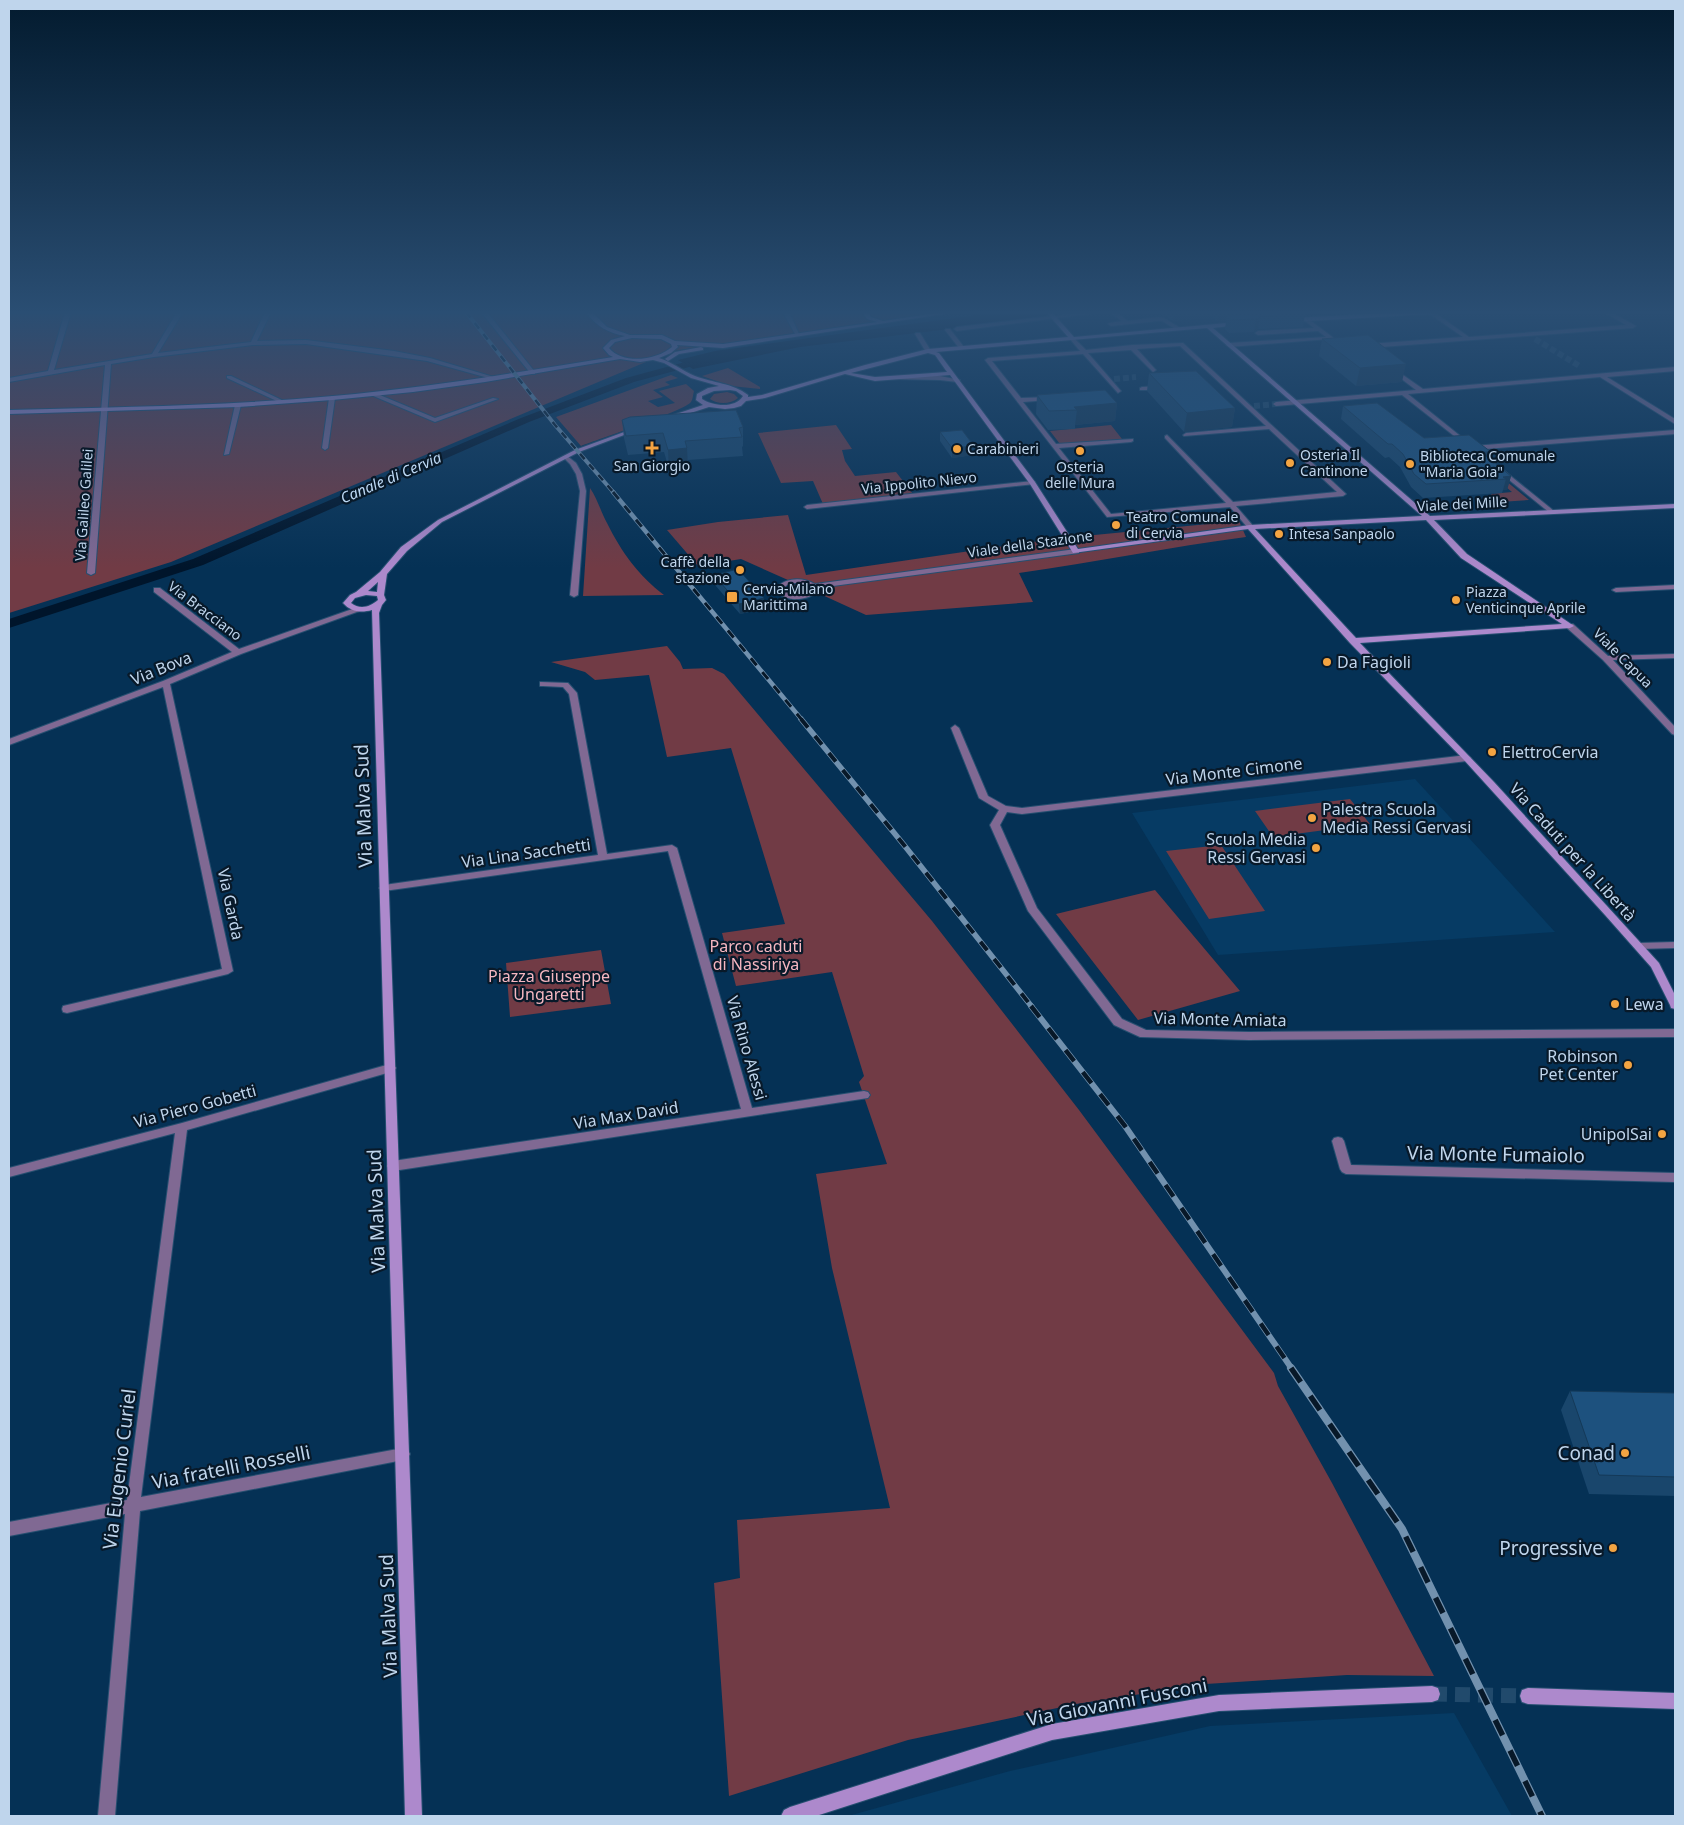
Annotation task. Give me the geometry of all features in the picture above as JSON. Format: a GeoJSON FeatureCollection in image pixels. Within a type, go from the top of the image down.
{"type":"FeatureCollection","features":[{"type":"Feature","properties":{"kind":"street","name":"Via Galileo Galilei"},"geometry":{"type":"LineString","coordinates":[[91,573],[105,397]]}},
{"type":"Feature","properties":{"kind":"street"},"geometry":{"type":"LineString","coordinates":[[273,397],[283,402]]}},
{"type":"Feature","properties":{"kind":"street"},"geometry":{"type":"LineString","coordinates":[[9,414],[104,408],[238,406],[341,397]]}},
{"type":"Feature","properties":{"kind":"street"},"geometry":{"type":"LineString","coordinates":[[381,397],[435,420],[495,399]]}},
{"type":"Feature","properties":{"kind":"street"},"geometry":{"type":"LineString","coordinates":[[663,420],[709,405],[732,406],[743,397]]}},
{"type":"Feature","properties":{"kind":"street"},"geometry":{"type":"LineString","coordinates":[[970,397],[1033,483],[1076,551]]}},
{"type":"Feature","properties":{"kind":"street"},"geometry":{"type":"LineString","coordinates":[[1017,397],[1109,516],[1343,494],[1242,397]]}},
{"type":"Feature","properties":{"kind":"street"},"geometry":{"type":"LineString","coordinates":[[1019,400],[1054,397]]}},
{"type":"Feature","properties":{"kind":"street","name":"Viale Capua"},"geometry":{"type":"LineString","coordinates":[[1289,397],[1428,518],[1464,556],[1570,626],[1606,658],[1675,732]]}},
{"type":"Feature","properties":{"kind":"street"},"geometry":{"type":"LineString","coordinates":[[1276,404],[1353,397]]}},
{"type":"Feature","properties":{"kind":"street"},"geometry":{"type":"LineString","coordinates":[[1408,397],[1481,455]]}},
{"type":"Feature","properties":{"kind":"street"},"geometry":{"type":"LineString","coordinates":[[1633,397],[1675,422]]}},
{"type":"Feature","properties":{"kind":"street"},"geometry":{"type":"LineString","coordinates":[[325,448],[332,398]]}},
{"type":"Feature","properties":{"kind":"street"},"geometry":{"type":"LineString","coordinates":[[689,410],[699,400],[709,405]]}},
{"type":"Feature","properties":{"kind":"street"},"geometry":{"type":"LineString","coordinates":[[226,454],[238,406]]}},
{"type":"Feature","properties":{"kind":"street"},"geometry":{"type":"LineString","coordinates":[[359,594],[370,593],[379,600],[361,609],[351,608],[348,606],[347,601],[359,594],[383,574],[404,549],[440,521],[566,457],[645,426]]}},
{"type":"Feature","properties":{"kind":"street"},"geometry":{"type":"LineString","coordinates":[[1186,435],[1272,428]]}},
{"type":"Feature","properties":{"kind":"street"},"geometry":{"type":"LineString","coordinates":[[1473,448],[1675,432]]}},
{"type":"Feature","properties":{"kind":"street"},"geometry":{"type":"LineString","coordinates":[[1167,437],[1232,505],[1250,527]]}},
{"type":"Feature","properties":{"kind":"street"},"geometry":{"type":"LineString","coordinates":[[1056,446],[1131,440]]}},
{"type":"Feature","properties":{"kind":"street"},"geometry":{"type":"LineString","coordinates":[[566,457],[573,463],[579,474],[583,492],[574,594]]}},
{"type":"Feature","properties":{"kind":"street"},"geometry":{"type":"LineString","coordinates":[[1496,467],[1552,512]]}},
{"type":"Feature","properties":{"kind":"street","name":"Via Ippolito Nievo"},"geometry":{"type":"LineString","coordinates":[[808,507],[1033,483]]}},
{"type":"Feature","properties":{"kind":"street","name":"Viale dei Mille"},"geometry":{"type":"LineString","coordinates":[[1250,527],[1675,506]]}},
{"type":"Feature","properties":{"kind":"street","name":"Viale della Stazione"},"geometry":{"type":"LineString","coordinates":[[814,586],[1250,527]]}},
{"type":"Feature","properties":{"kind":"street","name":"Via Caduti per la Libertà"},"geometry":{"type":"LineString","coordinates":[[1250,527],[1289,573],[1467,758],[1655,965],[1675,1005]]}},
{"type":"Feature","properties":{"kind":"street","name":"Via Malva Sud"},"geometry":{"type":"LineString","coordinates":[[383,574],[375,613],[413,1816]]}},
{"type":"Feature","properties":{"kind":"street"},"geometry":{"type":"LineString","coordinates":[[1616,590],[1675,587]]}},
{"type":"Feature","properties":{"kind":"street","name":"Via Bracciano"},"geometry":{"type":"LineString","coordinates":[[157,590],[238,652]]}},
{"type":"Feature","properties":{"kind":"street","name":"Via Bova"},"geometry":{"type":"LineString","coordinates":[[324,621],[347,601]]}},
{"type":"Feature","properties":{"kind":"street","name":"Via Bova"},"geometry":{"type":"LineString","coordinates":[[9,742],[166,683],[238,652],[361,609]]}},
{"type":"Feature","properties":{"kind":"street"},"geometry":{"type":"LineString","coordinates":[[1353,641],[1570,626]]}},
{"type":"Feature","properties":{"kind":"street"},"geometry":{"type":"LineString","coordinates":[[1606,658],[1675,656]]}},
{"type":"Feature","properties":{"kind":"street","name":"Via Garda"},"geometry":{"type":"LineString","coordinates":[[67,1009],[228,971],[166,683]]}},
{"type":"Feature","properties":{"kind":"street"},"geometry":{"type":"LineString","coordinates":[[543,684],[565,685],[573,694],[603,858]]}},
{"type":"Feature","properties":{"kind":"street"},"geometry":{"type":"LineString","coordinates":[[955,728],[984,798],[1004,809]]}},
{"type":"Feature","properties":{"kind":"street","name":"Via Monte Cimone"},"geometry":{"type":"LineString","coordinates":[[1004,809],[1022,811],[1467,758]]}},
{"type":"Feature","properties":{"kind":"street","name":"Via Monte Amiata"},"geometry":{"type":"LineString","coordinates":[[1004,809],[994,826],[1032,909],[1118,1022],[1144,1034],[1249,1036],[1675,1033]]}},
{"type":"Feature","properties":{"kind":"street","name":"Via Lina Sacchetti"},"geometry":{"type":"LineString","coordinates":[[384,888],[672,848]]}},
{"type":"Feature","properties":{"kind":"street","name":"Via Rino Alessi"},"geometry":{"type":"LineString","coordinates":[[672,848],[748,1113]]}},
{"type":"Feature","properties":{"kind":"street"},"geometry":{"type":"LineString","coordinates":[[1638,946],[1675,945]]}},
{"type":"Feature","properties":{"kind":"street","name":"Via Piero Gobetti"},"geometry":{"type":"LineString","coordinates":[[9,1172],[182,1127],[390,1068]]}},
{"type":"Feature","properties":{"kind":"street","name":"Via Max David"},"geometry":{"type":"LineString","coordinates":[[393,1166],[864,1095]]}},
{"type":"Feature","properties":{"kind":"street","name":"Via Eugenio Curiel"},"geometry":{"type":"LineString","coordinates":[[106,1816],[133,1506],[182,1127]]}},
{"type":"Feature","properties":{"kind":"street","name":"Via Monte Fumaiolo"},"geometry":{"type":"LineString","coordinates":[[1338,1141],[1346,1169],[1675,1178]]}},
{"type":"Feature","properties":{"kind":"street","name":"Via fratelli Rosselli"},"geometry":{"type":"LineString","coordinates":[[9,1529],[403,1454]]}},
{"type":"Feature","properties":{"kind":"street","name":"Via Giovanni Fusconi"},"geometry":{"type":"LineString","coordinates":[[790,1816],[1052,1732],[1218,1703],[1432,1694]]}},
{"type":"Feature","properties":{"kind":"street"},"geometry":{"type":"LineString","coordinates":[[1528,1696],[1675,1701]]}},
{"type":"Feature","properties":{"kind":"shaded area","name":"Scuola Media Ressi Gervasi"},"geometry":{"type":"Polygon","coordinates":[[[1415,779],[1555,932],[1218,955],[1132,813],[1415,779]]]}},
{"type":"Feature","properties":{"kind":"shaded area"},"geometry":{"type":"Polygon","coordinates":[[[1454,1713],[1512,1816],[848,1816],[1010,1771],[1210,1726],[1454,1713]]]}},
{"type":"Feature","properties":{"kind":"green space"},"geometry":{"type":"Polygon","coordinates":[[[9,397],[562,397],[171,562],[9,613],[9,397]]]}},
{"type":"Feature","properties":{"kind":"green space"},"geometry":{"type":"Polygon","coordinates":[[[610,397],[662,397],[648,401],[658,407],[675,403],[667,397],[692,397],[691,402],[674,411],[581,446],[556,417],[610,397]]]}},
{"type":"Feature","properties":{"kind":"green space"},"geometry":{"type":"Polygon","coordinates":[[[711,397],[738,398],[732,402],[724,403],[710,399],[711,397]]]}},
{"type":"Feature","properties":{"kind":"green space"},"geometry":{"type":"Polygon","coordinates":[[[836,425],[852,449],[842,450],[845,461],[855,476],[896,472],[913,494],[823,504],[813,481],[781,483],[758,433],[836,425]]]}},
{"type":"Feature","properties":{"kind":"green space"},"geometry":{"type":"Polygon","coordinates":[[[1111,425],[1122,439],[1060,444],[1050,431],[1111,425]]]}},
{"type":"Feature","properties":{"kind":"green space"},"geometry":{"type":"Polygon","coordinates":[[[1487,471],[1494,471],[1529,500],[1500,502],[1491,494],[1512,492],[1487,471]]]}},
{"type":"Feature","properties":{"kind":"green space"},"geometry":{"type":"Polygon","coordinates":[[[590,488],[625,554],[646,580],[664,595],[583,596],[590,488]]]}},
{"type":"Feature","properties":{"kind":"green space"},"geometry":{"type":"Polygon","coordinates":[[[788,515],[806,575],[1053,539],[1239,521],[1246,537],[1019,573],[1033,602],[866,615],[807,588],[803,592],[792,592],[789,590],[789,587],[797,584],[741,559],[698,566],[667,530],[718,522],[788,515]]]}},
{"type":"Feature","properties":{"kind":"green space","name":"Parco caduti di Nassiriya"},"geometry":{"type":"Polygon","coordinates":[[[667,646],[680,662],[683,669],[712,668],[724,674],[932,921],[1079,1110],[1274,1373],[1278,1386],[1332,1483],[1434,1676],[1347,1675],[1206,1684],[1076,1704],[908,1740],[729,1796],[714,1583],[740,1578],[737,1520],[890,1508],[832,1268],[816,1174],[887,1164],[859,1082],[864,1076],[832,972],[736,986],[722,933],[785,924],[731,748],[667,757],[649,675],[595,680],[585,672],[551,662],[667,646]]]}},
{"type":"Feature","properties":{"kind":"green space","name":"Palestra Scuola Media Ressi Gervasi"},"geometry":{"type":"Polygon","coordinates":[[[1350,799],[1370,824],[1273,837],[1255,811],[1350,799]]]}},
{"type":"Feature","properties":{"kind":"green space"},"geometry":{"type":"Polygon","coordinates":[[[1221,845],[1265,911],[1209,919],[1166,851],[1221,845]]]}},
{"type":"Feature","properties":{"kind":"green space"},"geometry":{"type":"Polygon","coordinates":[[[1155,890],[1240,991],[1138,1020],[1056,914],[1155,890]]]}},
{"type":"Feature","properties":{"kind":"green space","name":"Piazza Giuseppe Ungaretti"},"geometry":{"type":"Polygon","coordinates":[[[601,950],[611,1004],[510,1017],[506,963],[601,950]]]}},
{"type":"Feature","properties":{"kind":"building"},"geometry":{"type":"Polygon","coordinates":[[[1039,397],[1112,397],[1117,403],[1074,407],[1077,410],[1049,411],[1039,397]]]}},
{"type":"Feature","properties":{"kind":"building"},"geometry":{"type":"Polygon","coordinates":[[[1172,397],[1224,397],[1235,408],[1187,413],[1172,397]]]}},
{"type":"Feature","properties":{"kind":"building"},"geometry":{"type":"Polygon","coordinates":[[[1377,403],[1424,438],[1469,435],[1491,452],[1481,452],[1511,476],[1503,477],[1506,479],[1426,484],[1414,474],[1403,454],[1392,444],[1388,444],[1343,406],[1377,403]]]}},
{"type":"Feature","properties":{"kind":"building"},"geometry":{"type":"Polygon","coordinates":[[[736,410],[743,427],[739,428],[742,437],[685,441],[687,448],[668,450],[663,433],[626,436],[622,420],[630,417],[736,410]]]}},
{"type":"Feature","properties":{"kind":"building"},"geometry":{"type":"Polygon","coordinates":[[[962,430],[974,446],[952,448],[940,432],[962,430]]]}},
{"type":"Feature","properties":{"kind":"building"},"geometry":{"type":"Polygon","coordinates":[[[738,569],[764,598],[739,604],[714,575],[738,569]]]}},
{"type":"Feature","properties":{"kind":"building","name":"Conad"},"geometry":{"type":"Polygon","coordinates":[[[1570,1391],[1675,1393],[1675,1477],[1599,1475],[1570,1391]]]}},
{"type":"Feature","properties":{"kind":"waterway","name":"Canale di Cervia"},"geometry":{"type":"LineString","coordinates":[[9,624],[198,562],[525,420],[585,397]]}},
{"type":"Feature","properties":{"kind":"tunnel"},"geometry":{"type":"LineString","coordinates":[[1254,406],[1276,404]]}},
{"type":"Feature","properties":{"kind":"tunnel"},"geometry":{"type":"LineString","coordinates":[[1432,1694],[1528,1696]]}},
{"type":"Feature","properties":{"kind":"railway"},"geometry":{"type":"LineString","coordinates":[[533,397],[614,493]]}},
{"type":"Feature","properties":{"kind":"railway"},"geometry":{"type":"LineString","coordinates":[[613,492],[802,720]]}},
{"type":"Feature","properties":{"kind":"railway"},"geometry":{"type":"LineString","coordinates":[[801,719],[904,845],[1032,1007]]}},
{"type":"Feature","properties":{"kind":"railway"},"geometry":{"type":"LineString","coordinates":[[1031,1006],[1125,1126],[1292,1369]]}},
{"type":"Feature","properties":{"kind":"railway"},"geometry":{"type":"LineString","coordinates":[[1291,1368],[1402,1529],[1542,1816]]}},
{"type":"Feature","properties":{"kind":"place","name":"San Giorgio"},"geometry":{"type":"Point","coordinates":[652,448]}},
{"type":"Feature","properties":{"kind":"place","name":"Carabinieri"},"geometry":{"type":"Point","coordinates":[957,449]}},
{"type":"Feature","properties":{"kind":"place","name":"Osteria delle Mura"},"geometry":{"type":"Point","coordinates":[1080,451]}},
{"type":"Feature","properties":{"kind":"place","name":"Osteria Il Cantinone"},"geometry":{"type":"Point","coordinates":[1290,463]}},
{"type":"Feature","properties":{"kind":"place","name":"Biblioteca Comunale \"Maria Goia\""},"geometry":{"type":"Point","coordinates":[1410,464]}},
{"type":"Feature","properties":{"kind":"place","name":"Teatro Comunale di Cervia"},"geometry":{"type":"Point","coordinates":[1116,525]}},
{"type":"Feature","properties":{"kind":"place","name":"Intesa Sanpaolo"},"geometry":{"type":"Point","coordinates":[1279,534]}},
{"type":"Feature","properties":{"kind":"place","name":"Caffè della stazione"},"geometry":{"type":"Point","coordinates":[740,570]}},
{"type":"Feature","properties":{"kind":"place","name":"Cervia-Milano Marittima"},"geometry":{"type":"Point","coordinates":[732,597]}},
{"type":"Feature","properties":{"kind":"place","name":"Piazza Venticinque Aprile"},"geometry":{"type":"Point","coordinates":[1456,600]}},
{"type":"Feature","properties":{"kind":"place","name":"Da Fagioli"},"geometry":{"type":"Point","coordinates":[1327,662]}},
{"type":"Feature","properties":{"kind":"place","name":"ElettroCervia"},"geometry":{"type":"Point","coordinates":[1492,752]}},
{"type":"Feature","properties":{"kind":"place","name":"Palestra Scuola Media Ressi Gervasi"},"geometry":{"type":"Point","coordinates":[1312,818]}},
{"type":"Feature","properties":{"kind":"place","name":"Scuola Media Ressi Gervasi"},"geometry":{"type":"Point","coordinates":[1316,848]}},
{"type":"Feature","properties":{"kind":"place","name":"Lewa"},"geometry":{"type":"Point","coordinates":[1615,1004]}},
{"type":"Feature","properties":{"kind":"place","name":"Robinson Pet Center"},"geometry":{"type":"Point","coordinates":[1628,1065]}},
{"type":"Feature","properties":{"kind":"place","name":"UnipolSai"},"geometry":{"type":"Point","coordinates":[1662,1134]}},
{"type":"Feature","properties":{"kind":"place","name":"Conad"},"geometry":{"type":"Point","coordinates":[1625,1453]}},
{"type":"Feature","properties":{"kind":"place","name":"Progressive"},"geometry":{"type":"Point","coordinates":[1613,1548]}}]}
